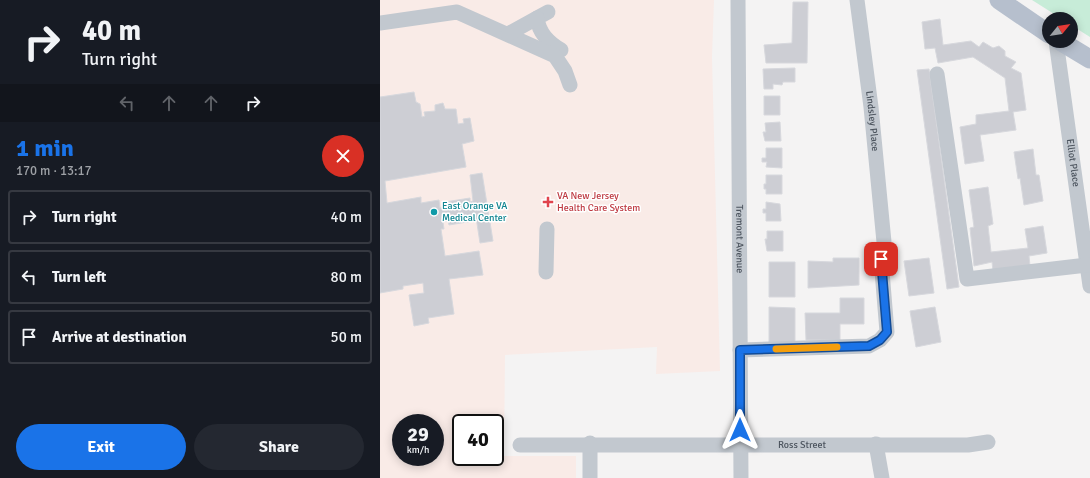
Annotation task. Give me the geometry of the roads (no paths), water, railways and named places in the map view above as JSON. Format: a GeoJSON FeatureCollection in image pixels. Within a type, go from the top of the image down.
{"type":"FeatureCollection","features":[{"type":"Feature","properties":{"kind":"main road"},"geometry":{"type":"LineString","coordinates":[[999,0],[1042,29]]}},
{"type":"Feature","properties":{"kind":"main road"},"geometry":{"type":"LineString","coordinates":[[1072,48],[1090,59]]}},
{"type":"Feature","properties":{"kind":"street","name":"Tremont Avenue"},"geometry":{"type":"LineString","coordinates":[[738,0],[741,478]]}},
{"type":"Feature","properties":{"kind":"street","name":"Lindsley Place"},"geometry":{"type":"LineString","coordinates":[[857,0],[871,107],[884,242]]}},
{"type":"Feature","properties":{"kind":"street"},"geometry":{"type":"LineString","coordinates":[[380,23],[457,12],[555,56],[565,71],[570,85]]}},
{"type":"Feature","properties":{"kind":"street"},"geometry":{"type":"LineString","coordinates":[[508,34],[543,15],[538,27],[548,42],[561,50]]}},
{"type":"Feature","properties":{"kind":"street","name":"Elliot Place"},"geometry":{"type":"LineString","coordinates":[[1057,48],[1090,286]]}},
{"type":"Feature","properties":{"kind":"street"},"geometry":{"type":"LineString","coordinates":[[937,74],[967,279],[1087,264]]}},
{"type":"Feature","properties":{"kind":"street"},"geometry":{"type":"LineString","coordinates":[[546,272],[547,229]]}},
{"type":"Feature","properties":{"kind":"street"},"geometry":{"type":"LineString","coordinates":[[740,350],[869,346],[880,340],[887,332],[881,259]]}},
{"type":"Feature","properties":{"kind":"street","name":"Ross Street"},"geometry":{"type":"LineString","coordinates":[[520,445],[590,443],[740,446],[876,444],[968,445],[988,442]]}},
{"type":"Feature","properties":{"kind":"street"},"geometry":{"type":"LineString","coordinates":[[590,443],[590,478]]}},
{"type":"Feature","properties":{"kind":"street"},"geometry":{"type":"LineString","coordinates":[[876,444],[882,478]]}},
{"type":"Feature","properties":{"kind":"place","name":"VA New Jersey Health Care System"},"geometry":{"type":"Point","coordinates":[548,202]}},
{"type":"Feature","properties":{"kind":"place","name":"East Orange VA Medical Center"},"geometry":{"type":"Point","coordinates":[434,212]}}]}
